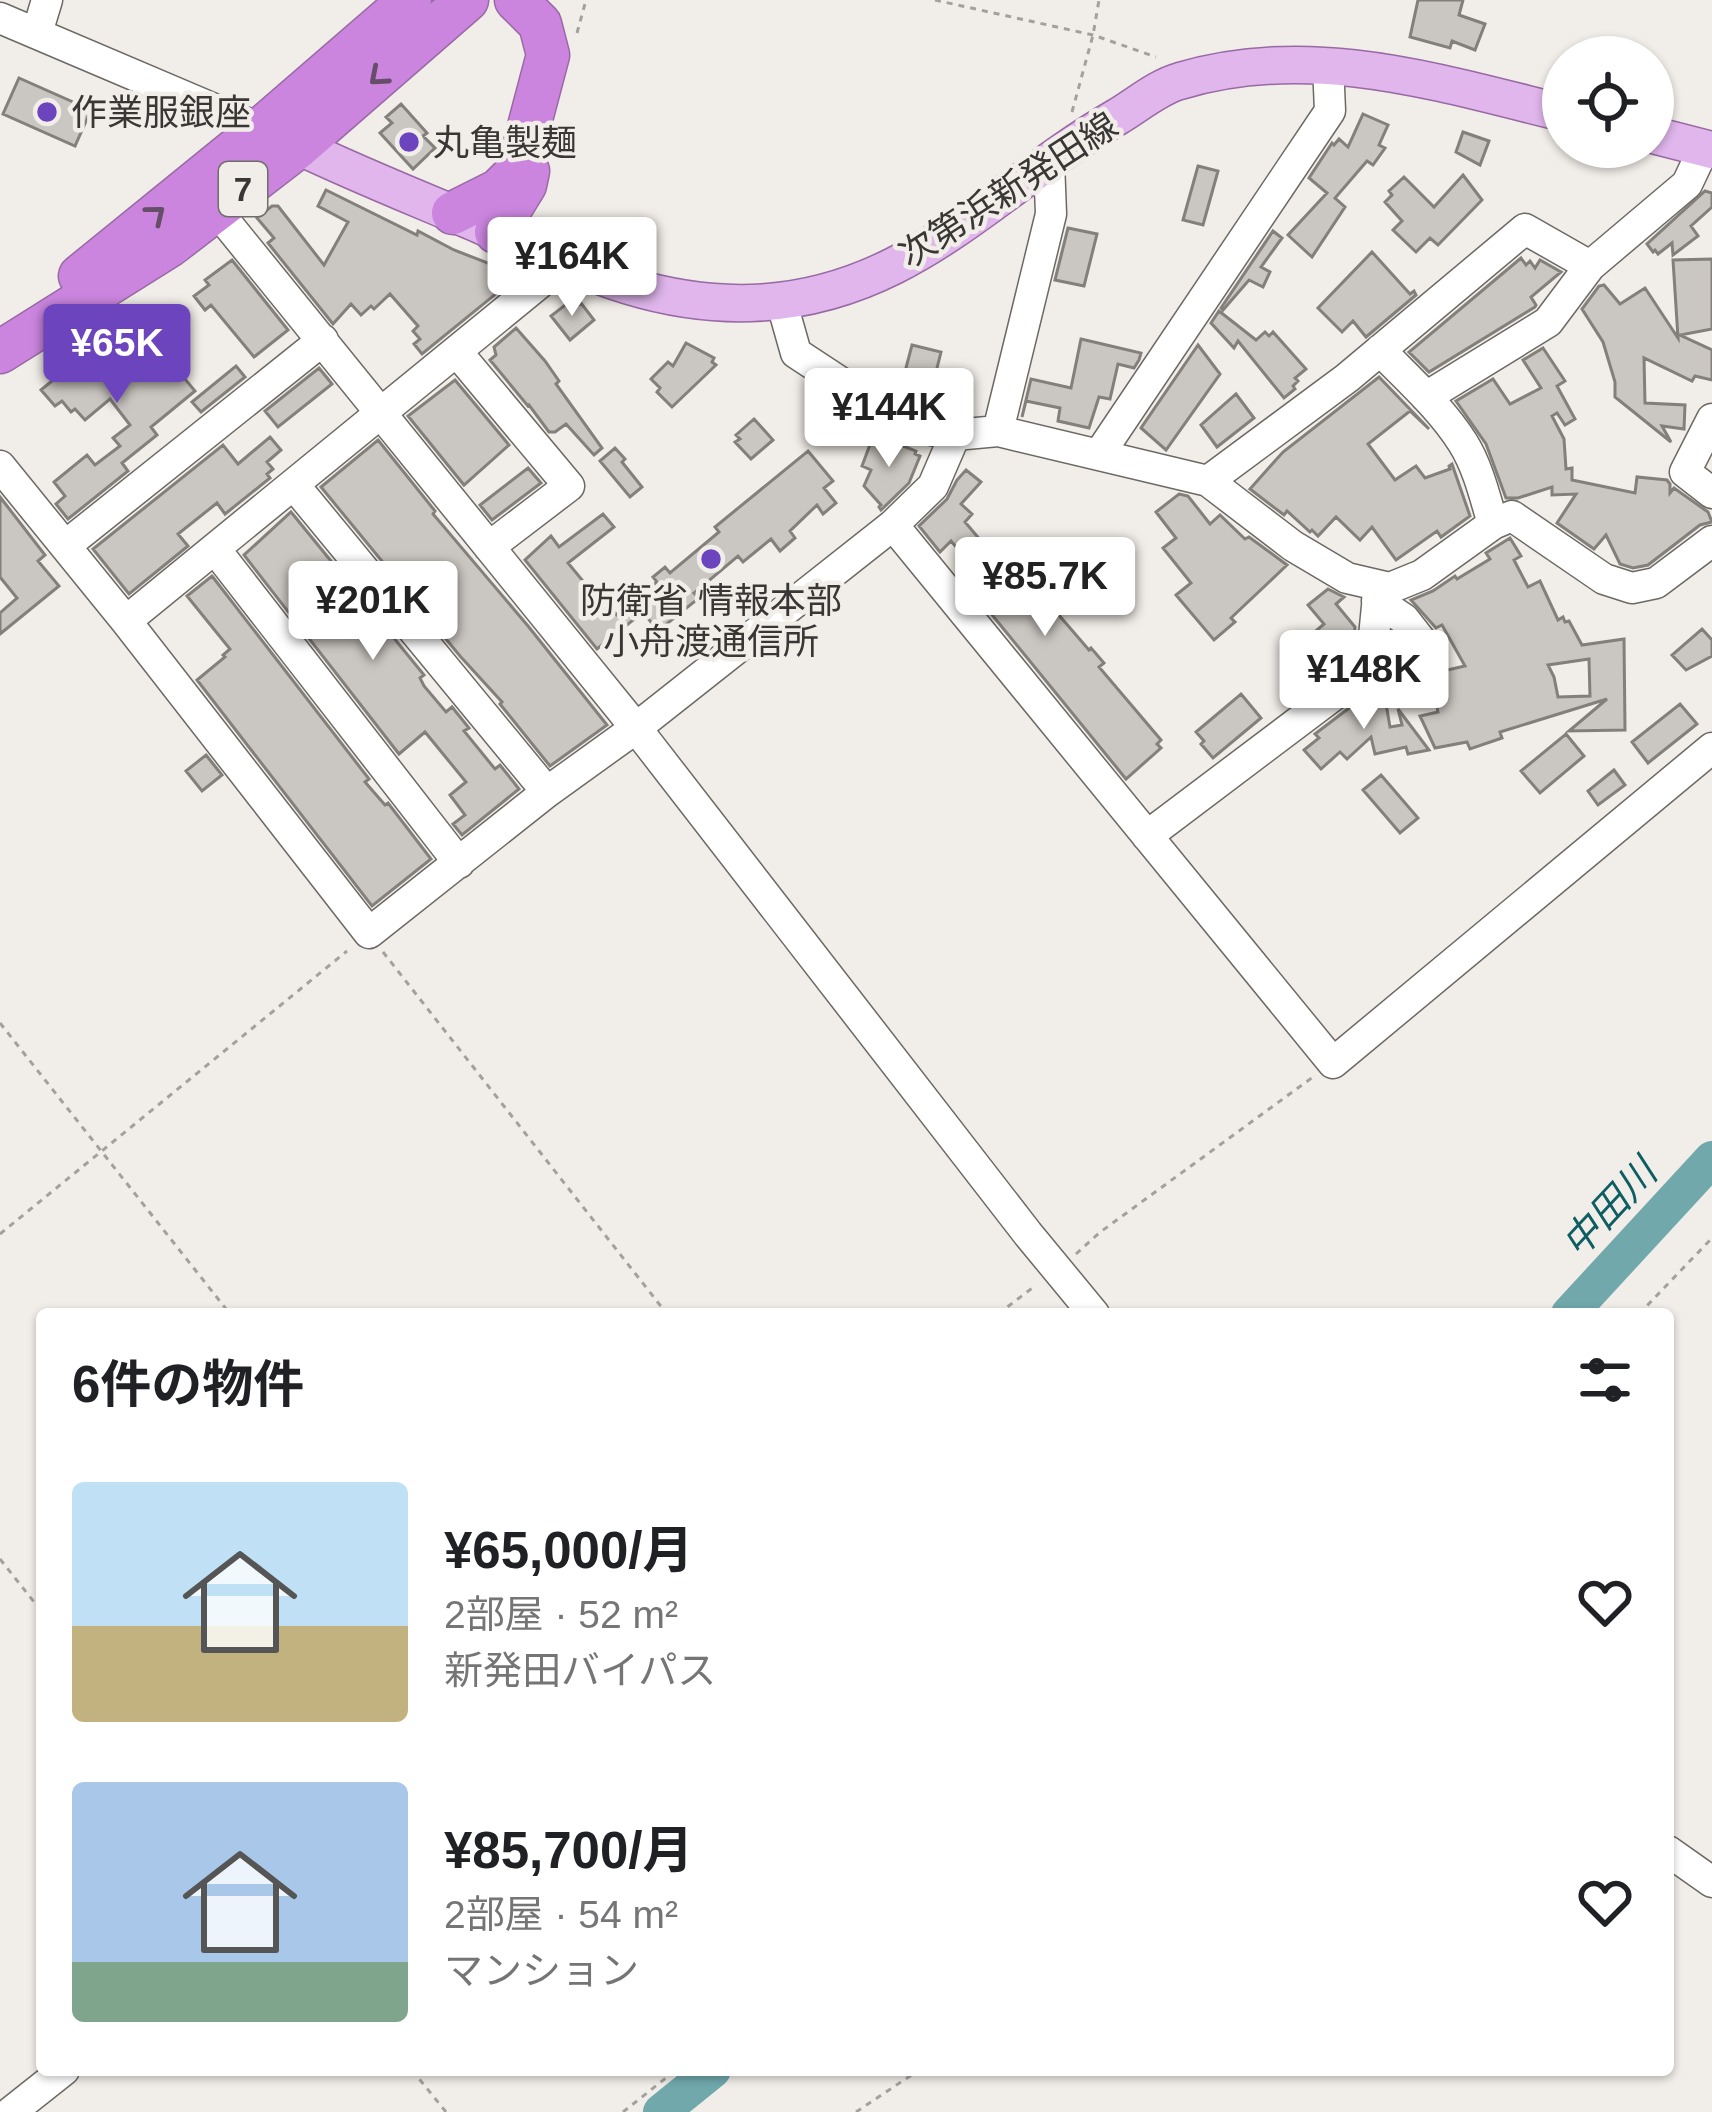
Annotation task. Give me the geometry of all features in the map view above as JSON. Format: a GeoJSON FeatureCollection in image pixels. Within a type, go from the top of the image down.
{"type":"FeatureCollection","features":[{"type":"Feature","properties":{"kind":"highway","name":"7"},"geometry":{"type":"LineString","coordinates":[[0,352],[170,246],[216,210],[410,0]]}},
{"type":"Feature","properties":{"kind":"highway","name":"7"},"geometry":{"type":"LineString","coordinates":[[0,341],[467,0]]}},
{"type":"Feature","properties":{"kind":"highway"},"geometry":{"type":"LineString","coordinates":[[453,214],[499,190],[517,172],[548,55],[540,24],[516,0]]}},
{"type":"Feature","properties":{"kind":"highway"},"geometry":{"type":"LineString","coordinates":[[496,232],[525,185],[560,49],[558,0]]}},
{"type":"Feature","properties":{"kind":"main road","name":"次第浜新発田線"},"geometry":{"type":"LineString","coordinates":[[279,138],[617,284],[658,294],[750,303],[832,290],[901,263],[968,224],[1057,156],[1175,82],[1261,65],[1328,64],[1402,73],[1542,108]]}},
{"type":"Feature","properties":{"kind":"main road"},"geometry":{"type":"LineString","coordinates":[[1674,140],[1708,149]]}},
{"type":"Feature","properties":{"kind":"street"},"geometry":{"type":"LineString","coordinates":[[37,33],[46,0]]}},
{"type":"Feature","properties":{"kind":"street"},"geometry":{"type":"LineString","coordinates":[[0,17],[279,138]]}},
{"type":"Feature","properties":{"kind":"street"},"geometry":{"type":"LineString","coordinates":[[1100,453],[1330,111],[1328,64]]}},
{"type":"Feature","properties":{"kind":"street"},"geometry":{"type":"LineString","coordinates":[[1426,397],[1548,322],[1590,266],[1687,184],[1708,149]]}},
{"type":"Feature","properties":{"kind":"street"},"geometry":{"type":"LineString","coordinates":[[998,431],[1051,214],[1057,156]]}},
{"type":"Feature","properties":{"kind":"street"},"geometry":{"type":"LineString","coordinates":[[216,210],[636,728],[1089,1308]]}},
{"type":"Feature","properties":{"kind":"street"},"geometry":{"type":"LineString","coordinates":[[1208,481],[1331,390],[1526,229],[1590,266]]}},
{"type":"Feature","properties":{"kind":"street"},"geometry":{"type":"LineString","coordinates":[[126,621],[562,264]]}},
{"type":"Feature","properties":{"kind":"street"},"geometry":{"type":"LineString","coordinates":[[782,300],[796,353],[904,424],[955,435],[998,431],[1208,481],[1293,546],[1378,594],[1429,651],[1398,667],[1371,668],[1147,836]]}},
{"type":"Feature","properties":{"kind":"street"},"geometry":{"type":"LineString","coordinates":[[65,546],[323,340]]}},
{"type":"Feature","properties":{"kind":"street"},"geometry":{"type":"LineString","coordinates":[[1380,350],[1463,443],[1493,524]]}},
{"type":"Feature","properties":{"kind":"street"},"geometry":{"type":"LineString","coordinates":[[457,352],[569,486],[489,547]]}},
{"type":"Feature","properties":{"kind":"street"},"geometry":{"type":"LineString","coordinates":[[1712,419],[1685,472],[1712,493]]}},
{"type":"Feature","properties":{"kind":"street"},"geometry":{"type":"LineString","coordinates":[[0,466],[369,933],[893,525],[933,486],[955,435]]}},
{"type":"Feature","properties":{"kind":"street"},"geometry":{"type":"LineString","coordinates":[[294,485],[548,792]]}},
{"type":"Feature","properties":{"kind":"street"},"geometry":{"type":"LineString","coordinates":[[1378,594],[1422,575],[1493,524],[1512,516],[1604,579],[1632,588],[1656,583],[1712,541]]}},
{"type":"Feature","properties":{"kind":"street"},"geometry":{"type":"LineString","coordinates":[[893,525],[1333,1063],[1712,748]]}},
{"type":"Feature","properties":{"kind":"street"},"geometry":{"type":"LineString","coordinates":[[214,549],[459,863]]}},
{"type":"Feature","properties":{"kind":"street"},"geometry":{"type":"LineString","coordinates":[[1371,668],[1378,594]]}},
{"type":"Feature","properties":{"kind":"street"},"geometry":{"type":"LineString","coordinates":[[1674,1855],[1712,1882]]}},
{"type":"Feature","properties":{"kind":"street"},"geometry":{"type":"LineString","coordinates":[[11,2112],[56,2076]]}},
{"type":"Feature","properties":{"kind":"path"},"geometry":{"type":"LineString","coordinates":[[935,0],[1093,35],[1155,57],[1171,71],[1175,82]]}},
{"type":"Feature","properties":{"kind":"path"},"geometry":{"type":"LineString","coordinates":[[1057,156],[1099,0]]}},
{"type":"Feature","properties":{"kind":"path"},"geometry":{"type":"LineString","coordinates":[[0,1234],[369,933],[662,1308]]}},
{"type":"Feature","properties":{"kind":"path"},"geometry":{"type":"LineString","coordinates":[[0,1023],[225,1308]]}},
{"type":"Feature","properties":{"kind":"path"},"geometry":{"type":"LineString","coordinates":[[1006,1308],[1333,1063]]}},
{"type":"Feature","properties":{"kind":"path"},"geometry":{"type":"LineString","coordinates":[[1645,1308],[1712,1238]]}},
{"type":"Feature","properties":{"kind":"path"},"geometry":{"type":"LineString","coordinates":[[0,1559],[36,1604]]}},
{"type":"Feature","properties":{"kind":"path"},"geometry":{"type":"LineString","coordinates":[[417,2076],[446,2112]]}},
{"type":"Feature","properties":{"kind":"path"},"geometry":{"type":"LineString","coordinates":[[623,2112],[668,2076]]}},
{"type":"Feature","properties":{"kind":"path"},"geometry":{"type":"LineString","coordinates":[[856,2112],[910,2076]]}},
{"type":"Feature","properties":{"kind":"building"},"geometry":{"type":"Polygon","coordinates":[[[1418,0],[1463,0],[1459,15],[1485,24],[1475,50],[1452,41],[1450,48],[1410,37],[1418,0]]]}},
{"type":"Feature","properties":{"kind":"building","name":"作業服銀座"},"geometry":{"type":"Polygon","coordinates":[[[19,78],[91,110],[75,146],[3,114],[19,78]]]}},
{"type":"Feature","properties":{"kind":"building","name":"丸亀製麺"},"geometry":{"type":"Polygon","coordinates":[[[401,104],[435,148],[413,169],[380,133],[392,123],[386,117],[401,104]]]}},
{"type":"Feature","properties":{"kind":"building"},"geometry":{"type":"Polygon","coordinates":[[[1363,114],[1388,125],[1379,145],[1385,148],[1335,198],[1345,207],[1312,257],[1288,235],[1327,193],[1309,178],[1332,143],[1339,139],[1348,147],[1363,114]]]}},
{"type":"Feature","properties":{"kind":"building"},"geometry":{"type":"Polygon","coordinates":[[[1463,132],[1489,141],[1480,165],[1456,152],[1463,132]]]}},
{"type":"Feature","properties":{"kind":"building"},"geometry":{"type":"Polygon","coordinates":[[[1198,166],[1218,171],[1203,225],[1183,220],[1198,166]]]}},
{"type":"Feature","properties":{"kind":"building"},"geometry":{"type":"Polygon","coordinates":[[[1463,175],[1482,200],[1438,245],[1430,238],[1416,252],[1393,230],[1402,221],[1385,202],[1392,195],[1389,191],[1404,177],[1434,207],[1463,175]]]}},
{"type":"Feature","properties":{"kind":"building"},"geometry":{"type":"Polygon","coordinates":[[[326,190],[417,235],[418,231],[519,275],[422,354],[414,344],[420,339],[413,331],[418,326],[390,294],[361,315],[351,304],[333,324],[268,243],[274,238],[257,218],[278,206],[324,265],[348,222],[318,206],[326,190]]]}},
{"type":"Feature","properties":{"kind":"building"},"geometry":{"type":"Polygon","coordinates":[[[1705,191],[1712,193],[1712,207],[1691,226],[1698,236],[1673,255],[1672,243],[1658,254],[1653,252],[1647,244],[1705,191]]]}},
{"type":"Feature","properties":{"kind":"building"},"geometry":{"type":"Polygon","coordinates":[[[1068,228],[1097,234],[1084,286],[1055,280],[1068,228]]]}},
{"type":"Feature","properties":{"kind":"building"},"geometry":{"type":"Polygon","coordinates":[[[1273,231],[1282,238],[1261,267],[1270,272],[1263,287],[1249,280],[1223,310],[1221,308],[1273,231]]]}},
{"type":"Feature","properties":{"kind":"building"},"geometry":{"type":"Polygon","coordinates":[[[1372,252],[1416,295],[1366,337],[1353,321],[1342,332],[1318,308],[1372,252]]]}},
{"type":"Feature","properties":{"kind":"building"},"geometry":{"type":"Polygon","coordinates":[[[1521,258],[1526,265],[1530,261],[1535,268],[1540,260],[1561,272],[1531,297],[1535,307],[1429,372],[1409,352],[1521,258]]]}},
{"type":"Feature","properties":{"kind":"building"},"geometry":{"type":"Polygon","coordinates":[[[1712,259],[1712,329],[1680,335],[1712,350],[1712,380],[1695,376],[1692,381],[1644,358],[1645,403],[1685,405],[1684,429],[1662,426],[1671,442],[1615,397],[1603,342],[1582,309],[1599,286],[1604,285],[1620,304],[1645,288],[1678,338],[1673,260],[1712,259]]]}},
{"type":"Feature","properties":{"kind":"building"},"geometry":{"type":"Polygon","coordinates":[[[232,260],[288,330],[254,357],[211,305],[205,310],[194,296],[209,285],[205,280],[232,260]]]}},
{"type":"Feature","properties":{"kind":"building"},"geometry":{"type":"Polygon","coordinates":[[[569,302],[574,308],[581,303],[594,320],[570,340],[551,316],[569,302]]]}},
{"type":"Feature","properties":{"kind":"building"},"geometry":{"type":"Polygon","coordinates":[[[1219,311],[1256,340],[1273,332],[1306,369],[1295,378],[1295,389],[1284,398],[1238,341],[1234,348],[1211,323],[1219,311]]]}},
{"type":"Feature","properties":{"kind":"building"},"geometry":{"type":"Polygon","coordinates":[[[136,320],[195,391],[151,427],[157,435],[122,463],[128,471],[68,519],[56,504],[65,496],[54,482],[87,455],[95,465],[120,446],[113,438],[130,425],[110,399],[85,420],[62,401],[55,406],[41,390],[64,371],[68,376],[136,320]]]}},
{"type":"Feature","properties":{"kind":"building"},"geometry":{"type":"Polygon","coordinates":[[[516,328],[545,361],[602,448],[594,455],[566,424],[549,432],[490,360],[496,355],[494,347],[516,328]]]}},
{"type":"Feature","properties":{"kind":"building"},"geometry":{"type":"Polygon","coordinates":[[[1081,339],[1141,353],[1139,360],[1134,368],[1118,364],[1110,399],[1099,397],[1089,428],[1058,421],[1060,408],[1026,401],[1022,417],[1031,379],[1071,388],[1081,339]]]}},
{"type":"Feature","properties":{"kind":"building"},"geometry":{"type":"Polygon","coordinates":[[[686,343],[714,358],[716,365],[672,407],[651,379],[668,362],[673,366],[686,343]]]}},
{"type":"Feature","properties":{"kind":"building"},"geometry":{"type":"Polygon","coordinates":[[[912,345],[941,352],[927,408],[909,404],[914,387],[902,383],[912,345]]]}},
{"type":"Feature","properties":{"kind":"building"},"geometry":{"type":"Polygon","coordinates":[[[1198,345],[1220,374],[1166,450],[1141,428],[1198,345]]]}},
{"type":"Feature","properties":{"kind":"building"},"geometry":{"type":"Polygon","coordinates":[[[1543,348],[1565,381],[1557,386],[1575,419],[1565,425],[1557,413],[1552,416],[1564,439],[1566,469],[1572,468],[1572,480],[1635,493],[1637,477],[1667,480],[1670,493],[1674,488],[1708,512],[1712,522],[1700,525],[1648,565],[1633,568],[1620,564],[1606,535],[1594,549],[1557,523],[1576,494],[1552,495],[1552,487],[1506,498],[1486,444],[1456,401],[1493,379],[1510,404],[1541,388],[1523,360],[1543,348]]]}},
{"type":"Feature","properties":{"kind":"building"},"geometry":{"type":"Polygon","coordinates":[[[236,366],[245,377],[201,412],[192,402],[236,366]]]}},
{"type":"Feature","properties":{"kind":"building"},"geometry":{"type":"Polygon","coordinates":[[[319,368],[332,384],[278,427],[265,411],[319,368]]]}},
{"type":"Feature","properties":{"kind":"building"},"geometry":{"type":"Polygon","coordinates":[[[1379,377],[1429,429],[1410,411],[1368,444],[1395,480],[1416,466],[1425,478],[1452,464],[1470,516],[1441,537],[1437,531],[1396,560],[1372,527],[1360,540],[1336,517],[1318,536],[1250,489],[1283,452],[1379,377]]]}},
{"type":"Feature","properties":{"kind":"building"},"geometry":{"type":"Polygon","coordinates":[[[455,380],[509,445],[464,485],[408,416],[455,380]]]}},
{"type":"Feature","properties":{"kind":"building"},"geometry":{"type":"Polygon","coordinates":[[[1236,394],[1254,418],[1217,447],[1201,425],[1236,394]]]}},
{"type":"Feature","properties":{"kind":"building"},"geometry":{"type":"Polygon","coordinates":[[[754,419],[773,440],[751,459],[735,442],[740,439],[736,435],[754,419]]]}},
{"type":"Feature","properties":{"kind":"building"},"geometry":{"type":"Polygon","coordinates":[[[270,437],[281,450],[267,462],[273,469],[267,474],[270,478],[225,514],[217,503],[178,534],[188,546],[129,594],[93,549],[223,445],[238,464],[270,437]]]}},
{"type":"Feature","properties":{"kind":"building"},"geometry":{"type":"Polygon","coordinates":[[[883,438],[920,456],[909,483],[881,510],[864,486],[871,470],[862,466],[871,442],[880,445],[883,438]]]}},
{"type":"Feature","properties":{"kind":"building"},"geometry":{"type":"Polygon","coordinates":[[[378,440],[607,725],[550,766],[321,487],[378,440]]]}},
{"type":"Feature","properties":{"kind":"building"},"geometry":{"type":"Polygon","coordinates":[[[615,448],[642,487],[630,497],[600,461],[615,448]]]}},
{"type":"Feature","properties":{"kind":"building"},"geometry":{"type":"Polygon","coordinates":[[[808,451],[833,481],[824,488],[836,503],[823,514],[817,505],[790,531],[795,538],[780,551],[771,539],[743,562],[738,556],[694,593],[699,598],[658,631],[643,612],[597,649],[525,560],[551,536],[559,547],[603,514],[614,527],[568,563],[617,615],[657,582],[653,577],[665,567],[670,573],[719,532],[715,527],[808,451]]]}},
{"type":"Feature","properties":{"kind":"building"},"geometry":{"type":"Polygon","coordinates":[[[528,468],[541,483],[492,520],[480,505],[528,468]]]}},
{"type":"Feature","properties":{"kind":"building"},"geometry":{"type":"Polygon","coordinates":[[[966,470],[981,482],[961,504],[972,514],[965,522],[1015,581],[1026,577],[1091,648],[1104,663],[1099,667],[1161,740],[1157,744],[1161,748],[1126,779],[962,578],[974,568],[951,541],[940,552],[919,526],[947,499],[966,470]]]}},
{"type":"Feature","properties":{"kind":"building"},"geometry":{"type":"Polygon","coordinates":[[[1179,494],[1188,496],[1210,524],[1220,515],[1245,539],[1249,537],[1287,565],[1214,640],[1176,595],[1191,583],[1163,548],[1176,538],[1156,512],[1179,494]]]}},
{"type":"Feature","properties":{"kind":"building"},"geometry":{"type":"Polygon","coordinates":[[[0,497],[45,555],[38,561],[59,586],[0,634],[0,613],[17,598],[0,577],[0,497]]]}},
{"type":"Feature","properties":{"kind":"building"},"geometry":{"type":"Polygon","coordinates":[[[291,512],[424,675],[420,678],[424,686],[446,712],[452,707],[469,728],[464,731],[495,769],[500,765],[519,789],[462,835],[453,824],[465,815],[450,795],[466,782],[425,732],[399,754],[244,555],[291,512]]]}},
{"type":"Feature","properties":{"kind":"building"},"geometry":{"type":"Polygon","coordinates":[[[1510,538],[1521,556],[1514,560],[1528,587],[1540,581],[1558,620],[1569,621],[1582,645],[1624,639],[1625,730],[1569,731],[1607,699],[1500,732],[1502,738],[1470,749],[1467,742],[1435,748],[1420,716],[1438,712],[1430,674],[1465,666],[1442,625],[1436,628],[1411,600],[1490,559],[1486,553],[1510,538]],[[1589,659],[1548,665],[1558,697],[1590,696],[1589,659]]]}},
{"type":"Feature","properties":{"kind":"building"},"geometry":{"type":"Polygon","coordinates":[[[212,576],[369,779],[365,782],[388,803],[431,859],[372,906],[197,680],[230,649],[187,596],[212,576]]]}},
{"type":"Feature","properties":{"kind":"building"},"geometry":{"type":"Polygon","coordinates":[[[1328,589],[1344,597],[1336,604],[1355,627],[1352,657],[1307,691],[1296,677],[1316,662],[1303,642],[1324,624],[1308,605],[1328,589]]]}},
{"type":"Feature","properties":{"kind":"building"},"geometry":{"type":"Polygon","coordinates":[[[1702,629],[1712,640],[1712,656],[1686,670],[1672,655],[1702,629]]]}},
{"type":"Feature","properties":{"kind":"building"},"geometry":{"type":"Polygon","coordinates":[[[1383,686],[1390,727],[1402,725],[1398,709],[1429,750],[1408,754],[1406,747],[1375,754],[1371,737],[1347,759],[1340,752],[1321,769],[1304,750],[1319,738],[1315,734],[1383,686]]]}},
{"type":"Feature","properties":{"kind":"building"},"geometry":{"type":"Polygon","coordinates":[[[1241,694],[1261,718],[1213,758],[1196,732],[1241,694]]]}},
{"type":"Feature","properties":{"kind":"building"},"geometry":{"type":"Polygon","coordinates":[[[1680,704],[1697,724],[1648,763],[1632,742],[1680,704]]]}},
{"type":"Feature","properties":{"kind":"building"},"geometry":{"type":"Polygon","coordinates":[[[1566,734],[1584,756],[1540,793],[1521,771],[1566,734]]]}},
{"type":"Feature","properties":{"kind":"building"},"geometry":{"type":"Polygon","coordinates":[[[206,755],[222,775],[202,791],[186,771],[206,755]]]}},
{"type":"Feature","properties":{"kind":"building"},"geometry":{"type":"Polygon","coordinates":[[[1614,770],[1625,785],[1598,805],[1588,791],[1614,770]]]}},
{"type":"Feature","properties":{"kind":"building"},"geometry":{"type":"Polygon","coordinates":[[[1381,775],[1418,818],[1400,833],[1363,790],[1381,775]]]}},
{"type":"Feature","properties":{"kind":"waterway","name":"中田川"},"geometry":{"type":"LineString","coordinates":[[1575,1308],[1712,1159]]}},
{"type":"Feature","properties":{"kind":"waterway","name":"中田川"},"geometry":{"type":"LineString","coordinates":[[661,2112],[706,2076]]}},
{"type":"Feature","properties":{"kind":"place","name":"作業服銀座"},"geometry":{"type":"Point","coordinates":[47,112]}},
{"type":"Feature","properties":{"kind":"place","name":"丸亀製麺"},"geometry":{"type":"Point","coordinates":[409,142]}},
{"type":"Feature","properties":{"kind":"place","name":"防衛省 情報本部 小舟渡通信所"},"geometry":{"type":"Point","coordinates":[711,559]}}]}
